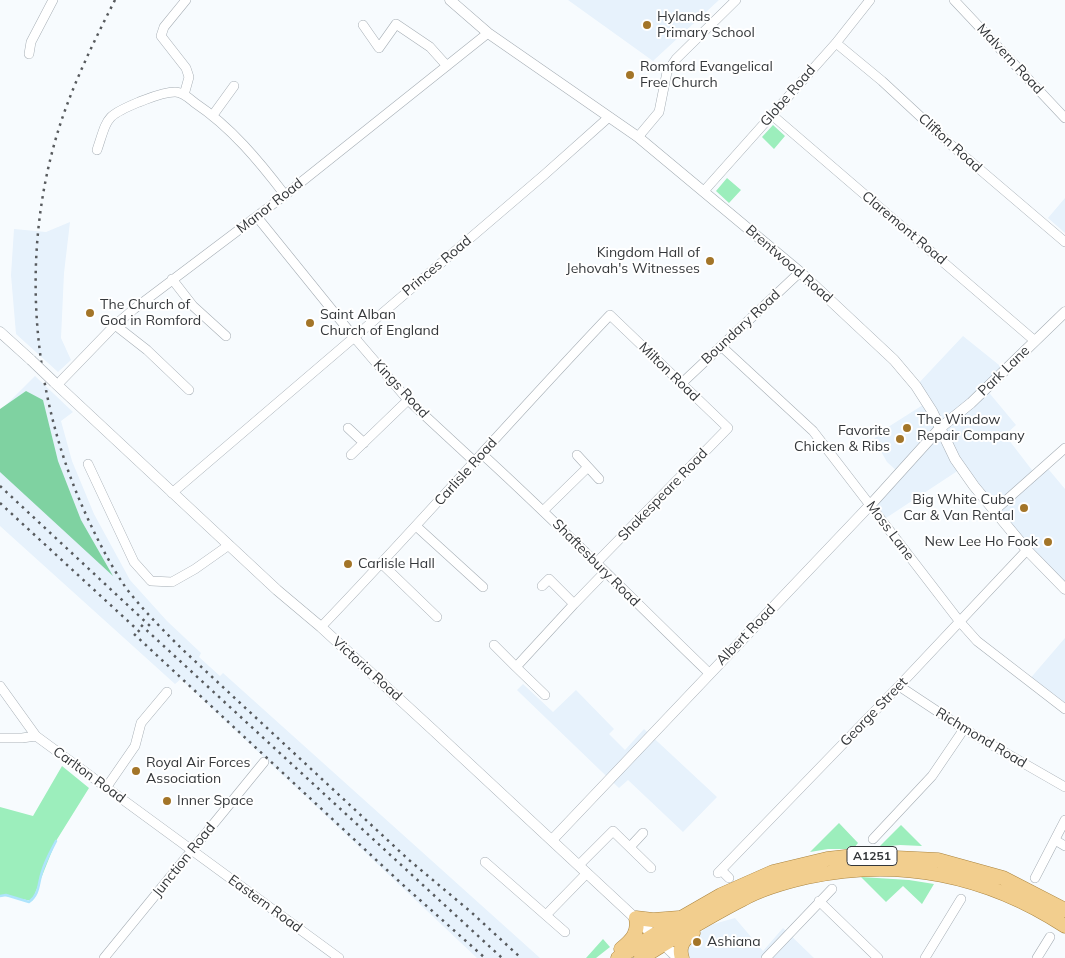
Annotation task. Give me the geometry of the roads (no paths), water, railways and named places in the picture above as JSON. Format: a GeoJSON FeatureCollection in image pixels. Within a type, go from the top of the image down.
{"type":"FeatureCollection","features":[{"type":"Feature","properties":{"kind":"main road","name":"A1251"},"geometry":{"type":"LineString","coordinates":[[641,958],[681,918],[721,895],[773,872],[827,859],[854,856],[938,860],[1002,878],[1065,910]]}},
{"type":"Feature","properties":{"kind":"main road","name":"A1251"},"geometry":{"type":"LineString","coordinates":[[618,958],[713,916],[743,898],[783,883],[834,871],[885,868],[936,873],[967,880],[995,890],[1039,910],[1065,926]]}},
{"type":"Feature","properties":{"kind":"main road","name":"A1251"},"geometry":{"type":"LineString","coordinates":[[682,958],[681,947],[684,939],[713,916]]}},
{"type":"Feature","properties":{"kind":"main road","name":"A1251"},"geometry":{"type":"LineString","coordinates":[[636,918],[653,920],[681,918]]}},
{"type":"Feature","properties":{"kind":"main road"},"geometry":{"type":"LineString","coordinates":[[611,958],[632,939],[637,924],[636,918]]}},
{"type":"Feature","properties":{"kind":"street"},"geometry":{"type":"LineString","coordinates":[[29,54],[31,42],[53,0]]}},
{"type":"Feature","properties":{"kind":"street"},"geometry":{"type":"LineString","coordinates":[[184,95],[189,77],[186,68],[161,36],[164,27],[186,0]]}},
{"type":"Feature","properties":{"kind":"street","name":"Brentwood Road"},"geometry":{"type":"LineString","coordinates":[[450,0],[488,33],[638,137],[800,272],[894,360],[916,386],[932,411],[955,459],[994,511],[1027,550],[1064,586]]}},
{"type":"Feature","properties":{"kind":"street"},"geometry":{"type":"LineString","coordinates":[[638,137],[659,112],[667,72],[676,59],[736,0]]}},
{"type":"Feature","properties":{"kind":"street","name":"Globe Road"},"geometry":{"type":"LineString","coordinates":[[704,192],[836,43],[870,0]]}},
{"type":"Feature","properties":{"kind":"street","name":"Malvern Road"},"geometry":{"type":"LineString","coordinates":[[960,2],[1065,118]]}},
{"type":"Feature","properties":{"kind":"street"},"geometry":{"type":"LineString","coordinates":[[363,25],[379,48],[396,24],[430,47],[447,66]]}},
{"type":"Feature","properties":{"kind":"street","name":"Manor Road"},"geometry":{"type":"LineString","coordinates":[[55,383],[115,325],[285,195],[488,33]]}},
{"type":"Feature","properties":{"kind":"street","name":"Clifton Road"},"geometry":{"type":"LineString","coordinates":[[836,43],[1065,242]]}},
{"type":"Feature","properties":{"kind":"street"},"geometry":{"type":"LineString","coordinates":[[213,115],[234,86]]}},
{"type":"Feature","properties":{"kind":"street"},"geometry":{"type":"LineString","coordinates":[[97,150],[106,122],[115,112],[154,96],[176,92],[184,95],[213,115],[258,161],[285,195]]}},
{"type":"Feature","properties":{"kind":"street","name":"Claremont Road"},"geometry":{"type":"LineString","coordinates":[[772,116],[1035,341]]}},
{"type":"Feature","properties":{"kind":"street","name":"Princes Road"},"geometry":{"type":"LineString","coordinates":[[172,493],[544,175],[609,117]]}},
{"type":"Feature","properties":{"kind":"street","name":"Kings Road"},"geometry":{"type":"LineString","coordinates":[[256,217],[408,400],[475,462]]}},
{"type":"Feature","properties":{"kind":"street","name":"Boundary Road"},"geometry":{"type":"LineString","coordinates":[[682,383],[800,272]]}},
{"type":"Feature","properties":{"kind":"street"},"geometry":{"type":"LineString","coordinates":[[172,280],[193,306],[226,336]]}},
{"type":"Feature","properties":{"kind":"street","name":"Park Lane"},"geometry":{"type":"LineString","coordinates":[[940,428],[971,403],[1065,312]]}},
{"type":"Feature","properties":{"kind":"street","name":"Milton Road"},"geometry":{"type":"LineString","coordinates":[[610,316],[728,428]]}},
{"type":"Feature","properties":{"kind":"street","name":"Carlisle Road"},"geometry":{"type":"LineString","coordinates":[[321,627],[382,564],[552,376],[610,316]]}},
{"type":"Feature","properties":{"kind":"street"},"geometry":{"type":"LineString","coordinates":[[115,325],[147,350],[189,390]]}},
{"type":"Feature","properties":{"kind":"street","name":"Victoria Road"},"geometry":{"type":"LineString","coordinates":[[0,332],[172,493],[321,627],[678,958]]}},
{"type":"Feature","properties":{"kind":"street","name":"Moss Lane"},"geometry":{"type":"LineString","coordinates":[[721,346],[813,431],[960,622],[977,641],[1065,708]]}},
{"type":"Feature","properties":{"kind":"street"},"geometry":{"type":"LineString","coordinates":[[351,455],[408,400]]}},
{"type":"Feature","properties":{"kind":"street"},"geometry":{"type":"LineString","coordinates":[[348,428],[364,443]]}},
{"type":"Feature","properties":{"kind":"street","name":"Shakespeare Road"},"geometry":{"type":"LineString","coordinates":[[597,562],[728,428]]}},
{"type":"Feature","properties":{"kind":"street","name":"Albert Road"},"geometry":{"type":"LineString","coordinates":[[552,840],[871,504],[940,428]]}},
{"type":"Feature","properties":{"kind":"street"},"geometry":{"type":"LineString","coordinates":[[994,511],[1065,448]]}},
{"type":"Feature","properties":{"kind":"street","name":"Shaftesbury Road"},"geometry":{"type":"LineString","coordinates":[[482,454],[544,510],[709,673]]}},
{"type":"Feature","properties":{"kind":"street"},"geometry":{"type":"LineString","coordinates":[[577,455],[599,478]]}},
{"type":"Feature","properties":{"kind":"street"},"geometry":{"type":"LineString","coordinates":[[88,464],[134,562],[151,581],[172,582],[229,545]]}},
{"type":"Feature","properties":{"kind":"street"},"geometry":{"type":"LineString","coordinates":[[544,510],[588,467]]}},
{"type":"Feature","properties":{"kind":"street"},"geometry":{"type":"LineString","coordinates":[[416,526],[483,587]]}},
{"type":"Feature","properties":{"kind":"street","name":"George Street"},"geometry":{"type":"LineString","coordinates":[[729,878],[719,871],[899,686],[1027,550]]}},
{"type":"Feature","properties":{"kind":"street"},"geometry":{"type":"LineString","coordinates":[[382,564],[437,617]]}},
{"type":"Feature","properties":{"kind":"street"},"geometry":{"type":"LineString","coordinates":[[516,667],[605,572]]}},
{"type":"Feature","properties":{"kind":"street"},"geometry":{"type":"LineString","coordinates":[[542,586],[549,579],[574,604]]}},
{"type":"Feature","properties":{"kind":"street"},"geometry":{"type":"LineString","coordinates":[[494,645],[544,695]]}},
{"type":"Feature","properties":{"kind":"street","name":"Carlton Road"},"geometry":{"type":"LineString","coordinates":[[0,686],[36,736],[191,850]]}},
{"type":"Feature","properties":{"kind":"street","name":"Richmond Road"},"geometry":{"type":"LineString","coordinates":[[899,686],[964,729],[1065,787]]}},
{"type":"Feature","properties":{"kind":"street"},"geometry":{"type":"LineString","coordinates":[[106,788],[135,746],[140,723],[167,692]]}},
{"type":"Feature","properties":{"kind":"street"},"geometry":{"type":"LineString","coordinates":[[873,839],[932,776],[964,729]]}},
{"type":"Feature","properties":{"kind":"street"},"geometry":{"type":"LineString","coordinates":[[0,738],[36,736]]}},
{"type":"Feature","properties":{"kind":"street","name":"Junction Road"},"geometry":{"type":"LineString","coordinates":[[104,958],[264,762]]}},
{"type":"Feature","properties":{"kind":"street"},"geometry":{"type":"LineString","coordinates":[[1035,878],[1065,820]]}},
{"type":"Feature","properties":{"kind":"street"},"geometry":{"type":"LineString","coordinates":[[579,865],[613,830],[651,868]]}},
{"type":"Feature","properties":{"kind":"street"},"geometry":{"type":"LineString","coordinates":[[630,847],[643,833]]}},
{"type":"Feature","properties":{"kind":"street"},"geometry":{"type":"LineString","coordinates":[[1055,840],[1065,846]]}},
{"type":"Feature","properties":{"kind":"street","name":"Eastern Road"},"geometry":{"type":"LineString","coordinates":[[191,850],[339,958]]}},
{"type":"Feature","properties":{"kind":"street"},"geometry":{"type":"LineString","coordinates":[[486,862],[565,932]]}},
{"type":"Feature","properties":{"kind":"street"},"geometry":{"type":"LineString","coordinates":[[546,915],[587,873]]}},
{"type":"Feature","properties":{"kind":"street"},"geometry":{"type":"LineString","coordinates":[[766,958],[832,889]]}},
{"type":"Feature","properties":{"kind":"street"},"geometry":{"type":"LineString","coordinates":[[925,958],[961,899]]}},
{"type":"Feature","properties":{"kind":"street"},"geometry":{"type":"LineString","coordinates":[[820,901],[878,958]]}},
{"type":"Feature","properties":{"kind":"street"},"geometry":{"type":"LineString","coordinates":[[1037,958],[1050,937]]}},
{"type":"Feature","properties":{"kind":"waterway"},"geometry":{"type":"LineString","coordinates":[[0,896],[6,895],[29,902],[33,899],[37,892],[45,864],[56,841]]}},
{"type":"Feature","properties":{"kind":"railway"},"geometry":{"type":"LineString","coordinates":[[115,0],[84,63],[59,128],[47,175],[39,223],[36,272],[37,320],[42,369],[65,463],[83,508],[103,549],[126,588],[160,627],[409,860],[471,912],[521,958]]}},
{"type":"Feature","properties":{"kind":"railway"},"geometry":{"type":"LineString","coordinates":[[0,486],[150,626]]}},
{"type":"Feature","properties":{"kind":"railway"},"geometry":{"type":"LineString","coordinates":[[0,503],[143,635]]}},
{"type":"Feature","properties":{"kind":"railway"},"geometry":{"type":"LineString","coordinates":[[141,625],[502,958]]}},
{"type":"Feature","properties":{"kind":"railway"},"geometry":{"type":"LineString","coordinates":[[134,634],[402,884],[485,958]]}},
{"type":"Feature","properties":{"kind":"place","name":"Hylands Primary School"},"geometry":{"type":"Point","coordinates":[647,25]}},
{"type":"Feature","properties":{"kind":"place","name":"Romford Evangelical Free Church"},"geometry":{"type":"Point","coordinates":[630,75]}},
{"type":"Feature","properties":{"kind":"place","name":"Kingdom Hall of Jehovah's Witnesses"},"geometry":{"type":"Point","coordinates":[710,261]}},
{"type":"Feature","properties":{"kind":"place","name":"The Church of God in Romford"},"geometry":{"type":"Point","coordinates":[90,313]}},
{"type":"Feature","properties":{"kind":"place","name":"Saint Alban Church of England"},"geometry":{"type":"Point","coordinates":[310,323]}},
{"type":"Feature","properties":{"kind":"place","name":"The Window Repair Company"},"geometry":{"type":"Point","coordinates":[907,428]}},
{"type":"Feature","properties":{"kind":"place","name":"Favorite Chicken & Ribs"},"geometry":{"type":"Point","coordinates":[900,439]}},
{"type":"Feature","properties":{"kind":"place","name":"Big White Cube Car & Van Rental"},"geometry":{"type":"Point","coordinates":[1024,508]}},
{"type":"Feature","properties":{"kind":"place","name":"New Lee Ho Fook"},"geometry":{"type":"Point","coordinates":[1048,542]}},
{"type":"Feature","properties":{"kind":"place","name":"Carlisle Hall"},"geometry":{"type":"Point","coordinates":[348,564]}},
{"type":"Feature","properties":{"kind":"place","name":"Royal Air Forces Association"},"geometry":{"type":"Point","coordinates":[136,771]}},
{"type":"Feature","properties":{"kind":"place","name":"Inner Space"},"geometry":{"type":"Point","coordinates":[167,801]}},
{"type":"Feature","properties":{"kind":"place","name":"Ashiana"},"geometry":{"type":"Point","coordinates":[697,942]}}]}
